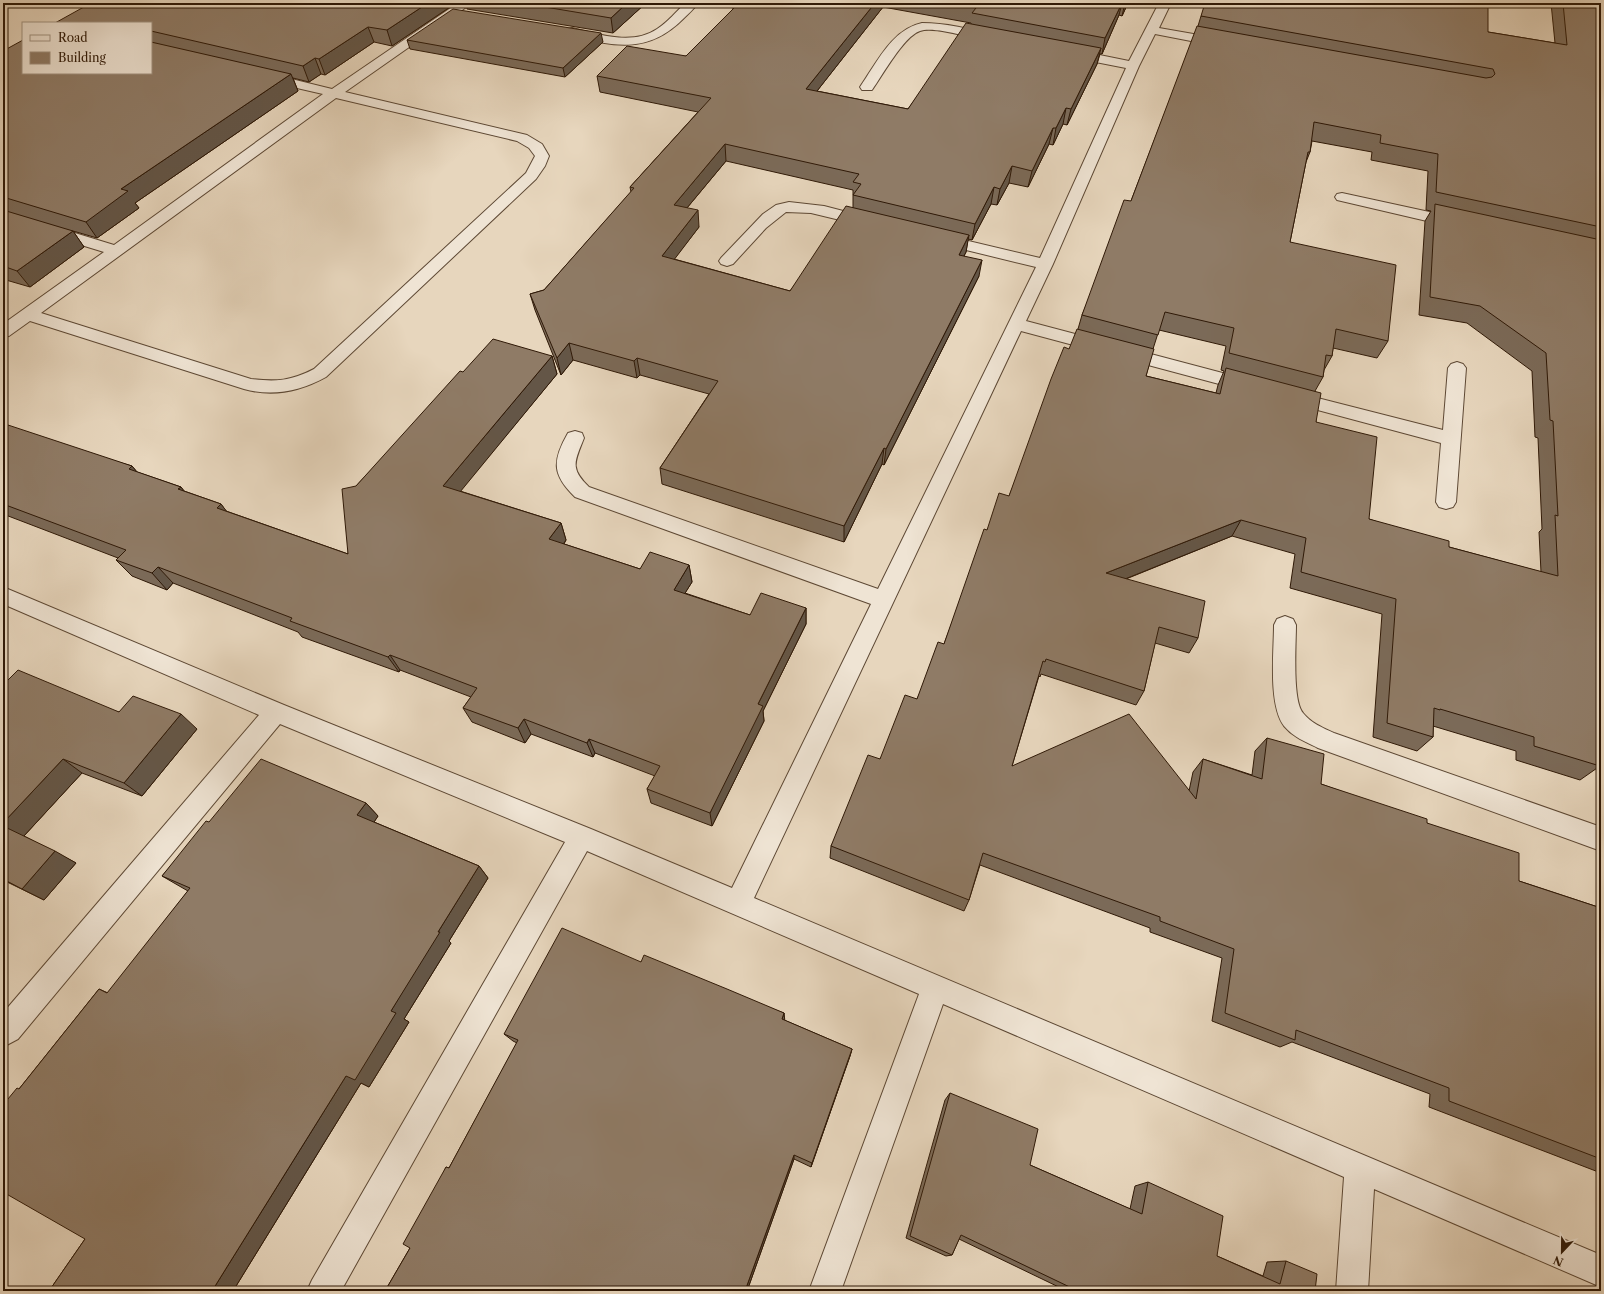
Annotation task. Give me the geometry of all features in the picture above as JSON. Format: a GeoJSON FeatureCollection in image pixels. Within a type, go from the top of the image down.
{"type":"FeatureCollection","features":[{"type":"Feature","properties":{"kind":"street"},"geometry":{"type":"LineString","coordinates":[[563,31],[627,41],[644,39],[658,34],[692,3]]}},
{"type":"Feature","properties":{"kind":"street"},"geometry":{"type":"LineString","coordinates":[[738,903],[1045,264],[1133,66],[1165,3]]}},
{"type":"Feature","properties":{"kind":"street"},"geometry":{"type":"LineString","coordinates":[[3,332],[334,93],[463,10]]}},
{"type":"Feature","properties":{"kind":"street"},"geometry":{"type":"LineString","coordinates":[[867,87],[903,36],[916,27],[938,28],[1001,40]]}},
{"type":"Feature","properties":{"kind":"street"},"geometry":{"type":"LineString","coordinates":[[1152,30],[1237,46]]}},
{"type":"Feature","properties":{"kind":"street"},"geometry":{"type":"LineString","coordinates":[[1055,50],[1133,66]]}},
{"type":"Feature","properties":{"kind":"street"},"geometry":{"type":"LineString","coordinates":[[26,314],[250,385],[269,388],[289,387],[306,382],[320,373],[530,176],[538,166],[542,156],[538,148],[532,142],[522,138],[258,75]]}},
{"type":"Feature","properties":{"kind":"street"},"geometry":{"type":"LineString","coordinates":[[1342,197],[1471,226]]}},
{"type":"Feature","properties":{"kind":"street"},"geometry":{"type":"LineString","coordinates":[[727,261],[772,214],[782,208],[797,206],[811,208],[886,226]]}},
{"type":"Feature","properties":{"kind":"street"},"geometry":{"type":"LineString","coordinates":[[3,216],[115,250]]}},
{"type":"Feature","properties":{"kind":"street"},"geometry":{"type":"LineString","coordinates":[[924,235],[1045,264]]}},
{"type":"Feature","properties":{"kind":"street"},"geometry":{"type":"LineString","coordinates":[[1016,324],[1451,439]]}},
{"type":"Feature","properties":{"kind":"street"},"geometry":{"type":"LineString","coordinates":[[1446,502],[1457,368]]}},
{"type":"Feature","properties":{"kind":"street"},"geometry":{"type":"LineString","coordinates":[[575,438],[565,466],[570,482],[582,492],[884,600]]}},
{"type":"Feature","properties":{"kind":"street"},"geometry":{"type":"LineString","coordinates":[[3,595],[276,712],[582,837],[1601,1271]]}},
{"type":"Feature","properties":{"kind":"street"},"geometry":{"type":"LineString","coordinates":[[1285,625],[1285,699],[1292,718],[1302,728],[1326,740],[1601,839]]}},
{"type":"Feature","properties":{"kind":"street"},"geometry":{"type":"LineString","coordinates":[[3,1033],[14,1023],[276,712]]}},
{"type":"Feature","properties":{"kind":"street"},"geometry":{"type":"LineString","coordinates":[[323,1291],[582,837]]}},
{"type":"Feature","properties":{"kind":"street"},"geometry":{"type":"LineString","coordinates":[[825,1291],[934,987]]}},
{"type":"Feature","properties":{"kind":"street"},"geometry":{"type":"LineString","coordinates":[[1352,1291],[1360,1168]]}},
{"type":"Feature","properties":{"kind":"building"},"geometry":{"type":"Polygon","coordinates":[[[91,3],[428,3],[387,30],[368,27],[319,59],[315,58],[303,66],[152,31],[152,22],[57,22],[91,3]]]}},
{"type":"Feature","properties":{"kind":"building"},"geometry":{"type":"Polygon","coordinates":[[[521,3],[627,3],[611,18],[521,3]]]}},
{"type":"Feature","properties":{"kind":"building"},"geometry":{"type":"Polygon","coordinates":[[[739,3],[875,3],[806,89],[908,109],[966,23],[1101,48],[1071,109],[1066,108],[1056,128],[1053,128],[1032,171],[1012,166],[1000,189],[994,187],[975,224],[853,195],[861,184],[853,182],[859,174],[725,144],[674,205],[698,210],[662,256],[790,291],[846,206],[969,235],[959,255],[982,260],[886,449],[884,448],[844,526],[660,468],[718,381],[637,358],[634,361],[569,343],[557,358],[530,294],[544,290],[634,188],[630,187],[711,98],[597,76],[627,46],[686,56],[739,3]]]}},
{"type":"Feature","properties":{"kind":"building"},"geometry":{"type":"Polygon","coordinates":[[[949,3],[1122,3],[1105,38],[972,13],[976,8],[949,3]]]}},
{"type":"Feature","properties":{"kind":"building"},"geometry":{"type":"Polygon","coordinates":[[[1205,3],[1460,3],[1488,7],[1488,32],[1567,45],[1563,3],[1601,3],[1601,227],[1436,192],[1438,154],[1380,143],[1381,135],[1314,122],[1310,152],[1308,152],[1290,242],[1396,265],[1388,341],[1336,329],[1332,356],[1326,355],[1323,377],[1229,353],[1234,328],[1165,312],[1158,335],[1082,315],[1124,200],[1131,201],[1197,26],[1486,78],[1492,77],[1495,74],[1493,69],[1201,16],[1205,3]]]}},
{"type":"Feature","properties":{"kind":"building"},"geometry":{"type":"Polygon","coordinates":[[[453,9],[601,33],[563,68],[407,40],[453,9]]]}},
{"type":"Feature","properties":{"kind":"building"},"geometry":{"type":"Polygon","coordinates":[[[22,41],[22,74],[152,74],[152,42],[291,74],[121,189],[128,191],[86,222],[3,197],[3,51],[22,41]]]}},
{"type":"Feature","properties":{"kind":"building"},"geometry":{"type":"Polygon","coordinates":[[[1435,204],[1601,240],[1601,735],[1598,734],[1600,766],[1534,746],[1534,737],[1440,709],[1434,708],[1433,737],[1387,723],[1396,599],[1301,572],[1306,538],[1241,520],[1106,573],[1205,601],[1198,638],[1159,627],[1144,691],[1046,659],[1045,662],[1043,661],[1012,766],[1129,714],[1196,799],[1203,759],[1262,779],[1267,738],[1324,754],[1321,784],[1427,819],[1427,823],[1519,853],[1519,881],[1601,908],[1601,1159],[1449,1101],[1449,1088],[1296,1030],[1295,1040],[1225,1013],[1234,949],[1160,921],[1160,917],[983,853],[969,900],[831,846],[868,755],[880,759],[905,695],[917,699],[938,642],[944,644],[984,529],[987,530],[999,493],[1009,496],[1064,347],[1069,349],[1077,329],[1154,349],[1146,376],[1220,394],[1226,368],[1321,393],[1316,422],[1377,437],[1369,519],[1449,541],[1449,547],[1558,576],[1555,515],[1558,516],[1553,421],[1550,420],[1546,353],[1480,306],[1430,297],[1435,204]]]}},
{"type":"Feature","properties":{"kind":"building"},"geometry":{"type":"Polygon","coordinates":[[[3,210],[73,231],[17,271],[3,266],[3,210]]]}},
{"type":"Feature","properties":{"kind":"building"},"geometry":{"type":"Polygon","coordinates":[[[493,339],[552,356],[443,486],[561,523],[549,539],[640,569],[650,552],[689,565],[674,590],[750,615],[761,593],[806,608],[758,704],[763,706],[710,813],[647,789],[660,766],[589,739],[587,743],[524,719],[518,728],[463,708],[477,688],[390,655],[388,657],[290,621],[292,618],[158,567],[152,573],[116,560],[126,550],[3,504],[3,429],[8,425],[132,466],[129,469],[181,487],[178,489],[221,504],[217,508],[348,554],[342,489],[356,486],[460,371],[463,372],[493,339]]]}},
{"type":"Feature","properties":{"kind":"building"},"geometry":{"type":"Polygon","coordinates":[[[18,670],[119,712],[133,696],[181,714],[124,783],[63,759],[3,823],[3,685],[18,670]]]}},
{"type":"Feature","properties":{"kind":"building"},"geometry":{"type":"Polygon","coordinates":[[[261,759],[366,803],[357,815],[479,866],[391,1011],[396,1013],[355,1080],[346,1076],[212,1291],[49,1291],[85,1239],[3,1192],[3,1105],[17,1088],[19,1089],[99,989],[107,993],[190,888],[162,876],[206,821],[209,822],[261,759]]]}},
{"type":"Feature","properties":{"kind":"building"},"geometry":{"type":"Polygon","coordinates":[[[3,826],[55,851],[22,889],[3,879],[3,826]]]}},
{"type":"Feature","properties":{"kind":"building"},"geometry":{"type":"Polygon","coordinates":[[[562,928],[641,962],[644,955],[727,989],[784,1013],[782,1019],[852,1049],[812,1163],[794,1155],[745,1291],[385,1291],[410,1248],[403,1244],[446,1167],[449,1168],[518,1040],[504,1034],[562,928]]]}},
{"type":"Feature","properties":{"kind":"building"},"geometry":{"type":"Polygon","coordinates":[[[950,1093],[1038,1129],[1030,1165],[1142,1214],[1148,1182],[1223,1216],[1217,1256],[1280,1284],[1286,1261],[1317,1274],[1315,1291],[1078,1291],[961,1235],[952,1255],[910,1236],[950,1093]]]}}]}
